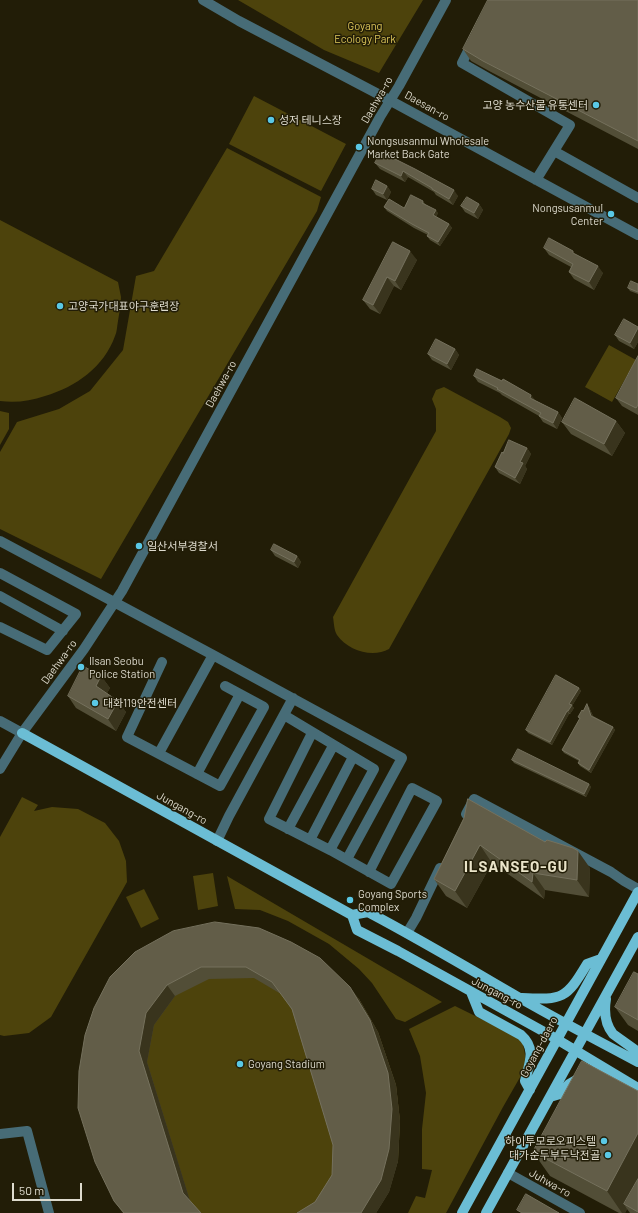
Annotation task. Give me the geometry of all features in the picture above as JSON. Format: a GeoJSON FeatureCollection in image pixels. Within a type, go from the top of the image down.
{"type":"FeatureCollection","features":[{"type":"Feature","properties":{"kind":"main road","name":"Jungang-ro"},"geometry":{"type":"LineString","coordinates":[[22,733],[352,915],[368,912],[408,933],[519,998],[638,1062]]}},
{"type":"Feature","properties":{"kind":"main road","name":"Goyang-daero"},"geometry":{"type":"LineString","coordinates":[[462,1213],[638,892]]}},
{"type":"Feature","properties":{"kind":"main road","name":"Jungang-ro"},"geometry":{"type":"LineString","coordinates":[[352,915],[357,930],[557,1039],[596,1064],[638,1088]]}},
{"type":"Feature","properties":{"kind":"main road"},"geometry":{"type":"LineString","coordinates":[[486,1213],[638,937]]}},
{"type":"Feature","properties":{"kind":"main road"},"geometry":{"type":"LineString","coordinates":[[519,998],[554,998],[566,994],[576,983],[587,964],[601,959]]}},
{"type":"Feature","properties":{"kind":"main road"},"geometry":{"type":"LineString","coordinates":[[471,992],[480,1012],[521,1035],[530,1046],[531,1059],[525,1081],[530,1090]]}},
{"type":"Feature","properties":{"kind":"main road"},"geometry":{"type":"LineString","coordinates":[[606,994],[605,1017],[610,1031],[638,1052]]}},
{"type":"Feature","properties":{"kind":"main road"},"geometry":{"type":"LineString","coordinates":[[550,1097],[560,1094],[569,1084],[576,1080],[596,1076],[619,1077]]}},
{"type":"Feature","properties":{"kind":"street","name":"Daesan-ro"},"geometry":{"type":"LineString","coordinates":[[203,0],[239,21],[391,100],[638,235]]}},
{"type":"Feature","properties":{"kind":"street","name":"Daehwa-ro"},"geometry":{"type":"LineString","coordinates":[[0,769],[22,733],[84,649],[115,602],[380,117],[391,100],[446,0]]}},
{"type":"Feature","properties":{"kind":"street"},"geometry":{"type":"LineString","coordinates":[[476,35],[462,63],[570,125],[536,180]]}},
{"type":"Feature","properties":{"kind":"street"},"geometry":{"type":"LineString","coordinates":[[554,151],[638,198]]}},
{"type":"Feature","properties":{"kind":"street"},"geometry":{"type":"LineString","coordinates":[[0,541],[402,758],[347,859]]}},
{"type":"Feature","properties":{"kind":"street"},"geometry":{"type":"LineString","coordinates":[[0,573],[76,614],[47,650],[0,627]]}},
{"type":"Feature","properties":{"kind":"street"},"geometry":{"type":"LineString","coordinates":[[0,596],[63,631]]}},
{"type":"Feature","properties":{"kind":"street"},"geometry":{"type":"LineString","coordinates":[[159,753],[213,655]]}},
{"type":"Feature","properties":{"kind":"street"},"geometry":{"type":"LineString","coordinates":[[162,662],[127,737],[220,786],[264,707],[225,686]]}},
{"type":"Feature","properties":{"kind":"street"},"geometry":{"type":"LineString","coordinates":[[198,774],[240,694]]}},
{"type":"Feature","properties":{"kind":"street"},"geometry":{"type":"LineString","coordinates":[[217,841],[293,698]]}},
{"type":"Feature","properties":{"kind":"street"},"geometry":{"type":"LineString","coordinates":[[284,715],[312,734],[374,769],[330,850]]}},
{"type":"Feature","properties":{"kind":"street","name":"Jungang-ro"},"geometry":{"type":"LineString","coordinates":[[0,722],[22,733]]}},
{"type":"Feature","properties":{"kind":"street"},"geometry":{"type":"LineString","coordinates":[[312,734],[269,819],[347,859],[369,872],[391,884],[437,801],[412,788],[369,872]]}},
{"type":"Feature","properties":{"kind":"street"},"geometry":{"type":"LineString","coordinates":[[288,829],[333,746]]}},
{"type":"Feature","properties":{"kind":"street"},"geometry":{"type":"LineString","coordinates":[[310,840],[353,757]]}},
{"type":"Feature","properties":{"kind":"street"},"geometry":{"type":"LineString","coordinates":[[464,820],[474,799],[611,872],[624,882],[638,889]]}},
{"type":"Feature","properties":{"kind":"street"},"geometry":{"type":"LineString","coordinates":[[408,933],[443,862]]}},
{"type":"Feature","properties":{"kind":"street"},"geometry":{"type":"LineString","coordinates":[[596,1064],[638,1085]]}},
{"type":"Feature","properties":{"kind":"street"},"geometry":{"type":"LineString","coordinates":[[0,1134],[27,1132],[50,1213]]}},
{"type":"Feature","properties":{"kind":"street","name":"Juhwa-ro"},"geometry":{"type":"LineString","coordinates":[[508,1173],[580,1213]]}},
{"type":"Feature","properties":{"kind":"green space","name":"Goyang Ecology Park"},"geometry":{"type":"Polygon","coordinates":[[[238,0],[423,0],[379,73],[324,50],[238,0]]]}},
{"type":"Feature","properties":{"kind":"green space","name":"성저 테니스장"},"geometry":{"type":"Polygon","coordinates":[[[254,96],[346,144],[321,191],[229,144],[254,96]]]}},
{"type":"Feature","properties":{"kind":"green space"},"geometry":{"type":"Polygon","coordinates":[[[227,148],[321,197],[317,211],[101,579],[0,529],[0,452],[17,422],[59,409],[90,391],[123,350],[136,276],[154,271],[227,148]]]}},
{"type":"Feature","properties":{"kind":"green space","name":"고양국가대표야구훈련장"},"geometry":{"type":"Polygon","coordinates":[[[0,220],[118,282],[121,297],[116,334],[104,357],[96,366],[88,374],[67,387],[45,396],[23,401],[0,401],[0,220]]]}},
{"type":"Feature","properties":{"kind":"green space"},"geometry":{"type":"Polygon","coordinates":[[[609,345],[636,360],[612,402],[585,387],[609,345]]]}},
{"type":"Feature","properties":{"kind":"green space"},"geometry":{"type":"Polygon","coordinates":[[[444,387],[508,422],[511,428],[509,434],[389,649],[383,652],[368,653],[354,649],[342,641],[337,635],[333,617],[436,431],[436,409],[432,399],[436,390],[444,387]]]}},
{"type":"Feature","properties":{"kind":"green space"},"geometry":{"type":"Polygon","coordinates":[[[0,411],[9,413],[9,429],[0,445],[0,411]]]}},
{"type":"Feature","properties":{"kind":"green space"},"geometry":{"type":"Polygon","coordinates":[[[22,797],[38,805],[34,811],[52,807],[78,809],[105,823],[119,841],[126,861],[127,882],[51,1017],[29,1033],[4,1036],[0,1035],[0,837],[22,797]]]}},
{"type":"Feature","properties":{"kind":"green space"},"geometry":{"type":"Polygon","coordinates":[[[213,873],[218,906],[198,910],[193,876],[213,873]]]}},
{"type":"Feature","properties":{"kind":"green space"},"geometry":{"type":"Polygon","coordinates":[[[227,876],[442,1002],[405,1022],[396,1019],[372,983],[359,969],[329,944],[288,921],[260,910],[235,909],[227,876]]]}},
{"type":"Feature","properties":{"kind":"green space"},"geometry":{"type":"Polygon","coordinates":[[[144,889],[159,919],[141,928],[126,897],[144,889]]]}},
{"type":"Feature","properties":{"kind":"green space","name":"Goyang Stadium"},"geometry":{"type":"Polygon","coordinates":[[[143,964],[329,970],[359,999],[378,1032],[396,1085],[400,1121],[398,1161],[376,1213],[123,1213],[143,964]]]}},
{"type":"Feature","properties":{"kind":"green space"},"geometry":{"type":"Polygon","coordinates":[[[455,1006],[522,1039],[527,1065],[446,1213],[408,1213],[416,1196],[425,1198],[432,1170],[422,1169],[422,1129],[426,1093],[420,1056],[409,1029],[455,1006]]]}},
{"type":"Feature","properties":{"kind":"building","name":"고양 농수산물 유통센터"},"geometry":{"type":"Polygon","coordinates":[[[488,0],[638,0],[638,141],[483,61],[463,49],[488,0]]]}},
{"type":"Feature","properties":{"kind":"building"},"geometry":{"type":"Polygon","coordinates":[[[381,152],[454,190],[449,199],[403,171],[401,176],[375,163],[381,152]]]}},
{"type":"Feature","properties":{"kind":"building"},"geometry":{"type":"Polygon","coordinates":[[[376,180],[387,186],[383,194],[372,189],[376,180]]]}},
{"type":"Feature","properties":{"kind":"building"},"geometry":{"type":"Polygon","coordinates":[[[411,195],[423,201],[422,203],[436,210],[433,215],[449,224],[438,242],[427,236],[429,233],[384,207],[389,199],[404,208],[411,195]]]}},
{"type":"Feature","properties":{"kind":"building"},"geometry":{"type":"Polygon","coordinates":[[[467,197],[479,204],[474,213],[461,206],[467,197]]]}},
{"type":"Feature","properties":{"kind":"building"},"geometry":{"type":"Polygon","coordinates":[[[549,238],[598,266],[589,282],[569,272],[573,264],[544,248],[549,238]]]}},
{"type":"Feature","properties":{"kind":"building"},"geometry":{"type":"Polygon","coordinates":[[[393,242],[410,251],[395,281],[387,277],[373,305],[363,300],[393,242]]]}},
{"type":"Feature","properties":{"kind":"building"},"geometry":{"type":"Polygon","coordinates":[[[631,281],[638,284],[638,292],[628,288],[631,281]]]}},
{"type":"Feature","properties":{"kind":"building"},"geometry":{"type":"Polygon","coordinates":[[[624,319],[638,327],[630,343],[615,335],[624,319]]]}},
{"type":"Feature","properties":{"kind":"building"},"geometry":{"type":"Polygon","coordinates":[[[436,339],[455,349],[447,364],[428,354],[436,339]]]}},
{"type":"Feature","properties":{"kind":"building"},"geometry":{"type":"Polygon","coordinates":[[[638,356],[638,405],[636,408],[616,398],[638,356]]]}},
{"type":"Feature","properties":{"kind":"building"},"geometry":{"type":"Polygon","coordinates":[[[477,369],[502,381],[503,379],[531,395],[530,398],[558,412],[553,423],[539,416],[541,413],[474,376],[477,369]]]}},
{"type":"Feature","properties":{"kind":"building"},"geometry":{"type":"Polygon","coordinates":[[[575,398],[616,421],[604,444],[562,422],[575,398]]]}},
{"type":"Feature","properties":{"kind":"building"},"geometry":{"type":"Polygon","coordinates":[[[509,440],[527,448],[520,462],[523,463],[515,478],[495,467],[509,440]]]}},
{"type":"Feature","properties":{"kind":"building"},"geometry":{"type":"Polygon","coordinates":[[[274,544],[297,556],[294,562],[271,550],[274,544]]]}},
{"type":"Feature","properties":{"kind":"building"},"geometry":{"type":"Polygon","coordinates":[[[83,666],[101,676],[96,686],[118,701],[108,719],[68,696],[83,666]]]}},
{"type":"Feature","properties":{"kind":"building"},"geometry":{"type":"Polygon","coordinates":[[[556,675],[579,688],[569,704],[572,705],[567,711],[550,742],[526,730],[556,675]]]}},
{"type":"Feature","properties":{"kind":"building"},"geometry":{"type":"Polygon","coordinates":[[[587,704],[591,716],[613,727],[589,770],[578,763],[580,760],[562,750],[580,718],[578,717],[587,704]]]}},
{"type":"Feature","properties":{"kind":"building"},"geometry":{"type":"Polygon","coordinates":[[[518,749],[589,784],[584,794],[512,760],[518,749]]]}},
{"type":"Feature","properties":{"kind":"building"},"geometry":{"type":"Polygon","coordinates":[[[468,799],[545,842],[547,840],[578,851],[577,880],[533,873],[532,882],[480,845],[455,891],[434,879],[464,818],[468,799]]]}},
{"type":"Feature","properties":{"kind":"building"},"geometry":{"type":"Polygon","coordinates":[[[215,922],[259,928],[291,942],[320,958],[350,987],[370,1020],[388,1073],[392,1109],[389,1149],[381,1180],[361,1213],[297,1213],[315,1202],[332,1175],[333,1145],[292,1009],[272,982],[246,967],[201,967],[167,985],[146,1013],[139,1051],[183,1193],[201,1213],[124,1213],[114,1201],[95,1162],[78,1108],[79,1071],[85,1035],[94,1008],[110,977],[135,952],[173,931],[215,922]]]}},
{"type":"Feature","properties":{"kind":"building"},"geometry":{"type":"Polygon","coordinates":[[[634,972],[638,974],[638,1020],[615,1007],[634,972]]]}},
{"type":"Feature","properties":{"kind":"building","name":"하이투모로오피스텔"},"geometry":{"type":"Polygon","coordinates":[[[582,1061],[638,1091],[638,1133],[607,1191],[533,1152],[582,1061]]]}},
{"type":"Feature","properties":{"kind":"building"},"geometry":{"type":"Polygon","coordinates":[[[638,1179],[638,1212],[624,1204],[638,1179]]]}},
{"type":"Feature","properties":{"kind":"building"},"geometry":{"type":"Polygon","coordinates":[[[526,1194],[559,1213],[522,1213],[517,1210],[526,1194]]]}},
{"type":"Feature","properties":{"kind":"place","name":"고양 농수산물 유통센터"},"geometry":{"type":"Point","coordinates":[596,105]}},
{"type":"Feature","properties":{"kind":"place","name":"성저 테니스장"},"geometry":{"type":"Point","coordinates":[271,120]}},
{"type":"Feature","properties":{"kind":"place","name":"Nongsusanmul Wholesale Market Back Gate"},"geometry":{"type":"Point","coordinates":[359,147]}},
{"type":"Feature","properties":{"kind":"place","name":"Nongsusanmul Center"},"geometry":{"type":"Point","coordinates":[611,214]}},
{"type":"Feature","properties":{"kind":"place","name":"고양국가대표야구훈련장"},"geometry":{"type":"Point","coordinates":[60,306]}},
{"type":"Feature","properties":{"kind":"place","name":"일산서부경찰서"},"geometry":{"type":"Point","coordinates":[139,546]}},
{"type":"Feature","properties":{"kind":"place","name":"Ilsan Seobu Police Station"},"geometry":{"type":"Point","coordinates":[81,667]}},
{"type":"Feature","properties":{"kind":"place","name":"대화119안전센터"},"geometry":{"type":"Point","coordinates":[95,703]}},
{"type":"Feature","properties":{"kind":"place","name":"Goyang Sports Complex"},"geometry":{"type":"Point","coordinates":[350,900]}},
{"type":"Feature","properties":{"kind":"place","name":"Goyang Stadium"},"geometry":{"type":"Point","coordinates":[240,1064]}},
{"type":"Feature","properties":{"kind":"place","name":"하이투모로오피스텔"},"geometry":{"type":"Point","coordinates":[604,1141]}},
{"type":"Feature","properties":{"kind":"place","name":"대가순두부두낙전골"},"geometry":{"type":"Point","coordinates":[608,1155]}},
{"type":"Feature","properties":{"kind":"district","name":"ILSANSEO-GU"},"geometry":{"type":"Point","coordinates":[516,867]}}]}
